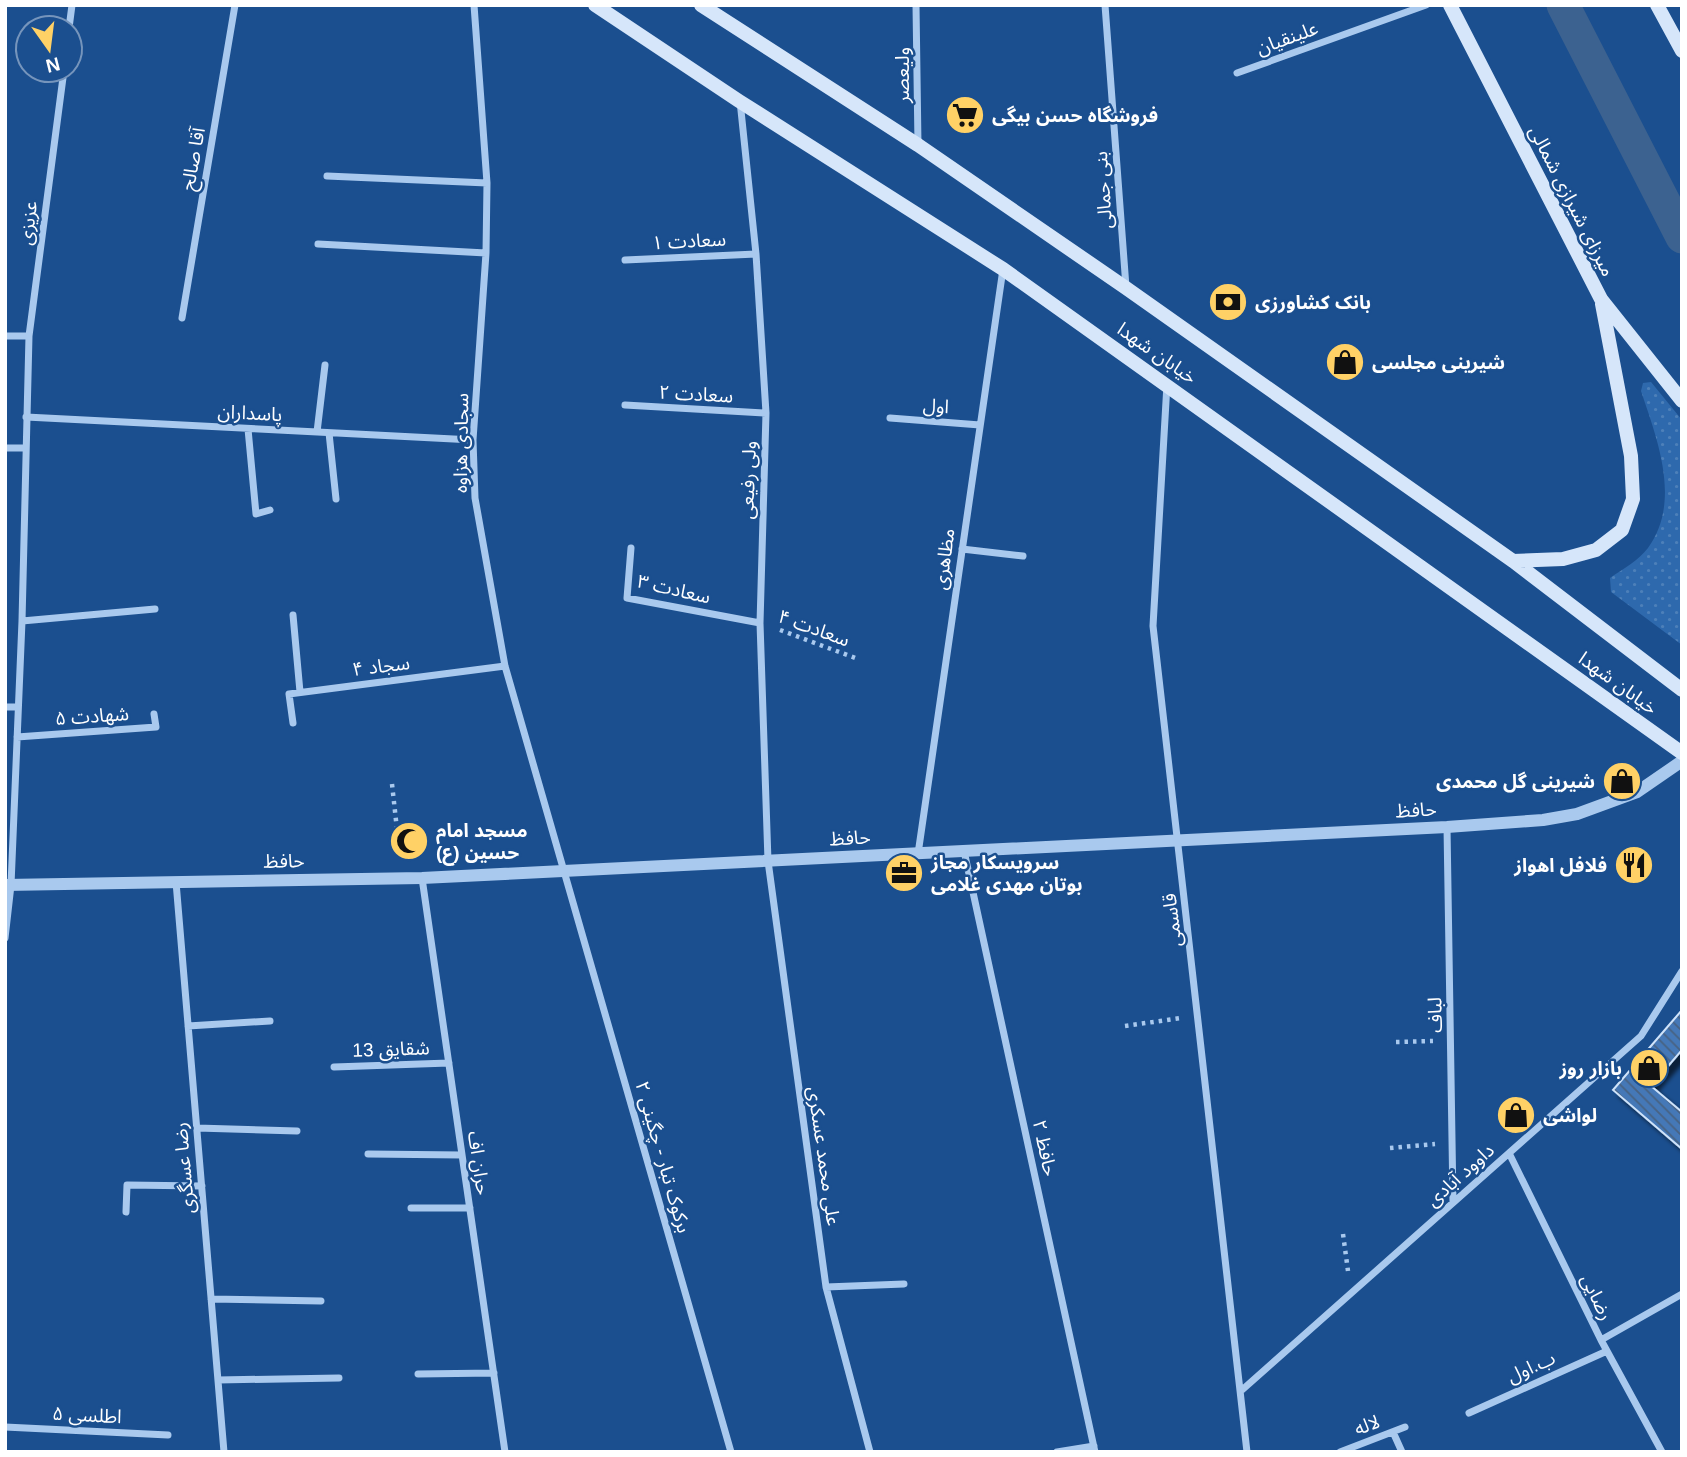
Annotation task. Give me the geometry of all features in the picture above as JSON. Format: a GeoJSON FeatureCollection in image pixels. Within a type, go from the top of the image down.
{"type":"FeatureCollection","features":[{"type":"Feature","properties":{"kind":"main road","name":"خیابان شهدا"},"geometry":{"type":"LineString","coordinates":[[595,5],[1003,269],[1682,753]]}},
{"type":"Feature","properties":{"kind":"main road","name":"خیابان شهدا"},"geometry":{"type":"LineString","coordinates":[[701,5],[723,12],[1126,288],[1513,561],[1682,690]]}},
{"type":"Feature","properties":{"kind":"main road","name":"میرزای شیرازی شمالی"},"geometry":{"type":"LineString","coordinates":[[1450,5],[1601,299],[1682,401]]}},
{"type":"Feature","properties":{"kind":"main road"},"geometry":{"type":"LineString","coordinates":[[1657,5],[1680,44]]}},
{"type":"Feature","properties":{"kind":"main road"},"geometry":{"type":"LineString","coordinates":[[1513,561],[1563,559],[1596,550],[1622,530],[1633,499],[1631,456],[1601,299]]}},
{"type":"Feature","properties":{"kind":"street","name":"آقا صالح"},"geometry":{"type":"LineString","coordinates":[[183,317],[235,5]]}},
{"type":"Feature","properties":{"kind":"street","name":"سجادی هزاوه"},"geometry":{"type":"LineString","coordinates":[[474,5],[487,183],[486,253],[473,440],[475,498],[505,666],[564,871]]}},
{"type":"Feature","properties":{"kind":"street","name":"ولیعصر"},"geometry":{"type":"LineString","coordinates":[[916,5],[918,145]]}},
{"type":"Feature","properties":{"kind":"street","name":"بنی جمالی"},"geometry":{"type":"LineString","coordinates":[[1105,5],[1126,288]]}},
{"type":"Feature","properties":{"kind":"street","name":"علینقیان"},"geometry":{"type":"LineString","coordinates":[[1237,73],[1426,5]]}},
{"type":"Feature","properties":{"kind":"street","name":"عزیزی"},"geometry":{"type":"LineString","coordinates":[[5,937],[22,621],[29,335],[62,84]]}},
{"type":"Feature","properties":{"kind":"street","name":"ولی رفیعی"},"geometry":{"type":"LineString","coordinates":[[740,101],[756,254],[766,413],[760,623],[768,861]]}},
{"type":"Feature","properties":{"kind":"street"},"geometry":{"type":"LineString","coordinates":[[327,176],[487,183]]}},
{"type":"Feature","properties":{"kind":"street"},"geometry":{"type":"LineString","coordinates":[[318,244],[486,253]]}},
{"type":"Feature","properties":{"kind":"street","name":"سعادت ۱"},"geometry":{"type":"LineString","coordinates":[[625,260],[756,254]]}},
{"type":"Feature","properties":{"kind":"street","name":"مظاهری"},"geometry":{"type":"LineString","coordinates":[[918,854],[1003,269]]}},
{"type":"Feature","properties":{"kind":"street"},"geometry":{"type":"LineString","coordinates":[[5,336],[29,335]]}},
{"type":"Feature","properties":{"kind":"street"},"geometry":{"type":"LineString","coordinates":[[317,432],[324,365]]}},
{"type":"Feature","properties":{"kind":"street","name":"قاسمی"},"geometry":{"type":"LineString","coordinates":[[1167,384],[1153,626],[1247,1452]]}},
{"type":"Feature","properties":{"kind":"street","name":"سعادت ۲"},"geometry":{"type":"LineString","coordinates":[[625,405],[766,413]]}},
{"type":"Feature","properties":{"kind":"street","name":"پاسداران"},"geometry":{"type":"LineString","coordinates":[[26,417],[473,440]]}},
{"type":"Feature","properties":{"kind":"street","name":"اول"},"geometry":{"type":"LineString","coordinates":[[890,418],[980,425]]}},
{"type":"Feature","properties":{"kind":"street"},"geometry":{"type":"LineString","coordinates":[[248,429],[256,514],[271,510]]}},
{"type":"Feature","properties":{"kind":"street"},"geometry":{"type":"LineString","coordinates":[[329,433],[336,499]]}},
{"type":"Feature","properties":{"kind":"street"},"geometry":{"type":"LineString","coordinates":[[5,448],[25,448]]}},
{"type":"Feature","properties":{"kind":"street","name":"سعادت ۳"},"geometry":{"type":"LineString","coordinates":[[631,548],[627,598],[760,623]]}},
{"type":"Feature","properties":{"kind":"street"},"geometry":{"type":"LineString","coordinates":[[962,549],[1023,556]]}},
{"type":"Feature","properties":{"kind":"street"},"geometry":{"type":"LineString","coordinates":[[22,621],[155,609]]}},
{"type":"Feature","properties":{"kind":"street"},"geometry":{"type":"LineString","coordinates":[[293,615],[300,692],[289,694],[293,723]]}},
{"type":"Feature","properties":{"kind":"street","name":"سجاد ۴"},"geometry":{"type":"LineString","coordinates":[[300,692],[505,666]]}},
{"type":"Feature","properties":{"kind":"street"},"geometry":{"type":"LineString","coordinates":[[5,707],[18,707]]}},
{"type":"Feature","properties":{"kind":"street","name":"شهادت ۵"},"geometry":{"type":"LineString","coordinates":[[17,737],[156,727],[154,714]]}},
{"type":"Feature","properties":{"kind":"street","name":"حافظ"},"geometry":{"type":"LineString","coordinates":[[8,885],[402,879],[1179,841],[1543,820],[1577,814],[1637,792],[1682,761]]}},
{"type":"Feature","properties":{"kind":"street","name":"لباف"},"geometry":{"type":"LineString","coordinates":[[1447,827],[1453,1202]]}},
{"type":"Feature","properties":{"kind":"street","name":"حافظ ۲"},"geometry":{"type":"LineString","coordinates":[[964,851],[1095,1449]]}},
{"type":"Feature","properties":{"kind":"street","name":"علی محمد عسکری"},"geometry":{"type":"LineString","coordinates":[[768,861],[827,1287],[870,1452]]}},
{"type":"Feature","properties":{"kind":"street","name":"برکوک تبار - چگینی ۲"},"geometry":{"type":"LineString","coordinates":[[564,871],[731,1452]]}},
{"type":"Feature","properties":{"kind":"street","name":"حران اف"},"geometry":{"type":"LineString","coordinates":[[422,878],[505,1452]]}},
{"type":"Feature","properties":{"kind":"street","name":"رضا عسگری"},"geometry":{"type":"LineString","coordinates":[[176,882],[224,1452]]}},
{"type":"Feature","properties":{"kind":"street","name":"داوود آبادی"},"geometry":{"type":"LineString","coordinates":[[1242,1390],[1641,1036],[1682,971]]}},
{"type":"Feature","properties":{"kind":"street"},"geometry":{"type":"LineString","coordinates":[[188,1026],[270,1021]]}},
{"type":"Feature","properties":{"kind":"street","name":"شقایق 13"},"geometry":{"type":"LineString","coordinates":[[334,1067],[449,1063]]}},
{"type":"Feature","properties":{"kind":"street"},"geometry":{"type":"LineString","coordinates":[[197,1128],[298,1131]]}},
{"type":"Feature","properties":{"kind":"street","name":"رضایی"},"geometry":{"type":"LineString","coordinates":[[1509,1153],[1601,1340],[1662,1452]]}},
{"type":"Feature","properties":{"kind":"street"},"geometry":{"type":"LineString","coordinates":[[368,1154],[462,1155]]}},
{"type":"Feature","properties":{"kind":"street"},"geometry":{"type":"LineString","coordinates":[[126,1212],[127,1185],[202,1186]]}},
{"type":"Feature","properties":{"kind":"street"},"geometry":{"type":"LineString","coordinates":[[411,1208],[470,1208]]}},
{"type":"Feature","properties":{"kind":"street"},"geometry":{"type":"LineString","coordinates":[[827,1287],[904,1284]]}},
{"type":"Feature","properties":{"kind":"street"},"geometry":{"type":"LineString","coordinates":[[1601,1340],[1682,1294]]}},
{"type":"Feature","properties":{"kind":"street"},"geometry":{"type":"LineString","coordinates":[[211,1299],[321,1301]]}},
{"type":"Feature","properties":{"kind":"street","name":"ب.اول"},"geometry":{"type":"LineString","coordinates":[[1468,1413],[1607,1351]]}},
{"type":"Feature","properties":{"kind":"street"},"geometry":{"type":"LineString","coordinates":[[418,1374],[494,1373]]}},
{"type":"Feature","properties":{"kind":"street"},"geometry":{"type":"LineString","coordinates":[[218,1380],[339,1378]]}},
{"type":"Feature","properties":{"kind":"street","name":"اطلسی ۵"},"geometry":{"type":"LineString","coordinates":[[5,1427],[168,1435]]}},
{"type":"Feature","properties":{"kind":"street","name":"لاله"},"geometry":{"type":"LineString","coordinates":[[1340,1452],[1405,1427]]}},
{"type":"Feature","properties":{"kind":"street"},"geometry":{"type":"LineString","coordinates":[[1393,1432],[1402,1452]]}},
{"type":"Feature","properties":{"kind":"street"},"geometry":{"type":"LineString","coordinates":[[1057,1452],[1095,1449]]}},
{"type":"Feature","properties":{"kind":"path","name":"سعادت ۴"},"geometry":{"type":"LineString","coordinates":[[760,623],[858,659]]}},
{"type":"Feature","properties":{"kind":"path"},"geometry":{"type":"LineString","coordinates":[[392,783],[402,879]]}},
{"type":"Feature","properties":{"kind":"path"},"geometry":{"type":"LineString","coordinates":[[1125,1026],[1199,1015]]}},
{"type":"Feature","properties":{"kind":"path"},"geometry":{"type":"LineString","coordinates":[[1396,1042],[1451,1040]]}},
{"type":"Feature","properties":{"kind":"path"},"geometry":{"type":"LineString","coordinates":[[1390,1148],[1452,1142]]}},
{"type":"Feature","properties":{"kind":"path"},"geometry":{"type":"LineString","coordinates":[[1343,1234],[1352,1292]]}},
{"type":"Feature","properties":{"kind":"shaded area"},"geometry":{"type":"Polygon","coordinates":[[[1651,382],[1682,420],[1682,645],[1611,592],[1610,578],[1648,548],[1658,530],[1664,510],[1665,490],[1659,449],[1641,391],[1643,383],[1651,382]]]}},
{"type":"Feature","properties":{"kind":"building","name":"بازار روز"},"geometry":{"type":"Polygon","coordinates":[[[1682,1010],[1682,1050],[1651,1086],[1682,1112],[1682,1149],[1613,1090],[1682,1010]]]}},
{"type":"Feature","properties":{"kind":"waterway"},"geometry":{"type":"LineString","coordinates":[[1563,5],[1682,237]]}},
{"type":"Feature","properties":{"kind":"place","name":"فروشگاه حسن بیگی"},"geometry":{"type":"Point","coordinates":[965,115]}},
{"type":"Feature","properties":{"kind":"place","name":"بانک کشاورزی"},"geometry":{"type":"Point","coordinates":[1228,302]}},
{"type":"Feature","properties":{"kind":"place","name":"شیرینی مجلسی"},"geometry":{"type":"Point","coordinates":[1345,362]}},
{"type":"Feature","properties":{"kind":"place","name":"شیرینی گل محمدی"},"geometry":{"type":"Point","coordinates":[1622,781]}},
{"type":"Feature","properties":{"kind":"place","name":"مسجد امام حسین (ع)"},"geometry":{"type":"Point","coordinates":[409,841]}},
{"type":"Feature","properties":{"kind":"place","name":"فلافل اهواز"},"geometry":{"type":"Point","coordinates":[1634,865]}},
{"type":"Feature","properties":{"kind":"place","name":"سرویسکار مجاز بوتان مهدی غلامی"},"geometry":{"type":"Point","coordinates":[904,873]}},
{"type":"Feature","properties":{"kind":"place","name":"بازار روز"},"geometry":{"type":"Point","coordinates":[1649,1068]}},
{"type":"Feature","properties":{"kind":"place","name":"لواشی"},"geometry":{"type":"Point","coordinates":[1516,1115]}}]}
